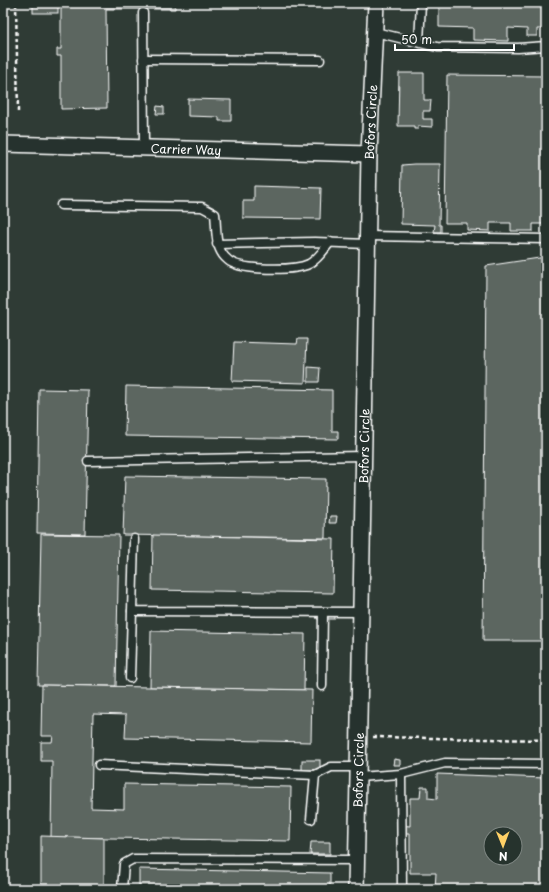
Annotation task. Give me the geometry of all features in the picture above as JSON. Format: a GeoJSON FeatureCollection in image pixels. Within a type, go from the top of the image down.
{"type":"FeatureCollection","features":[{"type":"Feature","properties":{"kind":"street","name":"Bofors Circle"},"geometry":{"type":"LineString","coordinates":[[356,889],[367,240],[369,154],[376,3]]}},
{"type":"Feature","properties":{"kind":"street","name":"Carrier Way"},"geometry":{"type":"LineString","coordinates":[[3,144],[369,154]]}},
{"type":"Feature","properties":{"kind":"lane"},"geometry":{"type":"LineString","coordinates":[[419,42],[421,3]]}},
{"type":"Feature","properties":{"kind":"lane"},"geometry":{"type":"LineString","coordinates":[[143,13],[144,148]]}},
{"type":"Feature","properties":{"kind":"lane"},"geometry":{"type":"LineString","coordinates":[[375,32],[437,46],[459,48],[518,48],[546,46]]}},
{"type":"Feature","properties":{"kind":"lane"},"geometry":{"type":"LineString","coordinates":[[143,59],[320,60]]}},
{"type":"Feature","properties":{"kind":"lane"},"geometry":{"type":"LineString","coordinates":[[61,205],[202,206],[215,214],[217,244],[227,260],[238,266],[256,268],[289,268],[308,264],[319,257],[330,242]]}},
{"type":"Feature","properties":{"kind":"lane"},"geometry":{"type":"LineString","coordinates":[[217,244],[367,240],[546,239]]}},
{"type":"Feature","properties":{"kind":"lane"},"geometry":{"type":"LineString","coordinates":[[88,461],[364,456]]}},
{"type":"Feature","properties":{"kind":"lane"},"geometry":{"type":"LineString","coordinates":[[130,678],[134,539]]}},
{"type":"Feature","properties":{"kind":"lane"},"geometry":{"type":"LineString","coordinates":[[132,611],[361,612]]}},
{"type":"Feature","properties":{"kind":"lane"},"geometry":{"type":"LineString","coordinates":[[322,686],[323,612]]}},
{"type":"Feature","properties":{"kind":"lane"},"geometry":{"type":"LineString","coordinates":[[99,765],[315,775],[331,767],[358,772],[401,774],[445,763],[546,764]]}},
{"type":"Feature","properties":{"kind":"lane"},"geometry":{"type":"LineString","coordinates":[[401,774],[402,889]]}},
{"type":"Feature","properties":{"kind":"lane"},"geometry":{"type":"LineString","coordinates":[[311,819],[315,775]]}},
{"type":"Feature","properties":{"kind":"lane"},"geometry":{"type":"LineString","coordinates":[[122,889],[122,870],[124,864],[133,859],[356,860]]}},
{"type":"Feature","properties":{"kind":"path"},"geometry":{"type":"LineString","coordinates":[[16,3],[18,112]]}},
{"type":"Feature","properties":{"kind":"path"},"geometry":{"type":"LineString","coordinates":[[358,737],[546,740]]}},
{"type":"Feature","properties":{"kind":"building"},"geometry":{"type":"Polygon","coordinates":[[[33,3],[58,3],[58,13],[33,13],[33,3]]]}},
{"type":"Feature","properties":{"kind":"building"},"geometry":{"type":"Polygon","coordinates":[[[61,3],[175,3],[175,9],[106,9],[107,108],[61,109],[61,56],[57,56],[57,49],[61,49],[61,3]]]}},
{"type":"Feature","properties":{"kind":"building"},"geometry":{"type":"Polygon","coordinates":[[[427,3],[545,3],[545,29],[537,29],[537,36],[527,36],[527,29],[508,28],[508,41],[473,40],[473,28],[439,27],[439,4],[427,3]]]}},
{"type":"Feature","properties":{"kind":"building"},"geometry":{"type":"Polygon","coordinates":[[[399,73],[424,73],[424,100],[431,100],[430,111],[423,111],[423,119],[432,119],[432,127],[418,126],[418,129],[414,129],[414,126],[398,126],[399,73]]]}},
{"type":"Feature","properties":{"kind":"building"},"geometry":{"type":"Polygon","coordinates":[[[447,75],[546,76],[546,224],[533,224],[533,231],[511,231],[511,223],[490,223],[490,231],[467,230],[467,223],[445,223],[447,75]]]}},
{"type":"Feature","properties":{"kind":"building"},"geometry":{"type":"Polygon","coordinates":[[[188,99],[231,100],[231,121],[219,121],[219,117],[188,116],[188,99]]]}},
{"type":"Feature","properties":{"kind":"building"},"geometry":{"type":"Polygon","coordinates":[[[157,106],[164,107],[164,114],[156,114],[157,106]]]}},
{"type":"Feature","properties":{"kind":"building"},"geometry":{"type":"Polygon","coordinates":[[[440,164],[439,225],[441,225],[441,232],[434,232],[435,225],[401,224],[402,165],[440,164]]]}},
{"type":"Feature","properties":{"kind":"building"},"geometry":{"type":"Polygon","coordinates":[[[254,186],[321,188],[320,219],[243,218],[243,201],[254,201],[254,186]]]}},
{"type":"Feature","properties":{"kind":"building"},"geometry":{"type":"Polygon","coordinates":[[[546,257],[546,641],[483,641],[486,266],[546,257]]]}},
{"type":"Feature","properties":{"kind":"building"},"geometry":{"type":"Polygon","coordinates":[[[298,339],[307,339],[305,383],[232,381],[234,342],[297,344],[298,339]]]}},
{"type":"Feature","properties":{"kind":"building"},"geometry":{"type":"Polygon","coordinates":[[[308,367],[320,368],[319,382],[308,382],[308,367]]]}},
{"type":"Feature","properties":{"kind":"building"},"geometry":{"type":"Polygon","coordinates":[[[126,386],[332,390],[332,431],[338,431],[338,439],[125,436],[126,386]]]}},
{"type":"Feature","properties":{"kind":"building"},"geometry":{"type":"Polygon","coordinates":[[[39,389],[88,390],[85,534],[37,533],[39,389]]]}},
{"type":"Feature","properties":{"kind":"building"},"geometry":{"type":"Polygon","coordinates":[[[125,476],[326,479],[325,538],[123,535],[125,476]]]}},
{"type":"Feature","properties":{"kind":"building"},"geometry":{"type":"Polygon","coordinates":[[[330,516],[337,516],[336,523],[329,523],[330,516]]]}},
{"type":"Feature","properties":{"kind":"building"},"geometry":{"type":"Polygon","coordinates":[[[41,534],[119,535],[116,686],[38,685],[41,534]]]}},
{"type":"Feature","properties":{"kind":"building"},"geometry":{"type":"Polygon","coordinates":[[[153,535],[334,539],[333,593],[152,590],[153,535]]]}},
{"type":"Feature","properties":{"kind":"building"},"geometry":{"type":"Polygon","coordinates":[[[314,608],[334,608],[334,619],[317,619],[314,608]]]}},
{"type":"Feature","properties":{"kind":"building"},"geometry":{"type":"Polygon","coordinates":[[[151,631],[305,634],[304,690],[150,687],[151,631]]]}},
{"type":"Feature","properties":{"kind":"building"},"geometry":{"type":"Polygon","coordinates":[[[42,685],[312,690],[311,742],[125,738],[126,715],[93,714],[91,808],[124,809],[124,784],[291,787],[290,841],[51,837],[52,761],[41,761],[41,742],[52,742],[53,736],[41,736],[42,685]]]}},
{"type":"Feature","properties":{"kind":"building"},"geometry":{"type":"Polygon","coordinates":[[[394,759],[400,760],[400,765],[393,765],[394,759]]]}},
{"type":"Feature","properties":{"kind":"building"},"geometry":{"type":"Polygon","coordinates":[[[302,760],[320,760],[320,770],[302,770],[302,760]]]}},
{"type":"Feature","properties":{"kind":"building"},"geometry":{"type":"Polygon","coordinates":[[[437,774],[546,778],[546,889],[435,889],[436,873],[410,873],[410,833],[398,833],[398,825],[410,826],[410,798],[420,798],[421,787],[428,787],[428,798],[437,799],[437,774]]]}},
{"type":"Feature","properties":{"kind":"building"},"geometry":{"type":"Polygon","coordinates":[[[41,836],[104,838],[104,889],[41,889],[41,836]]]}},
{"type":"Feature","properties":{"kind":"building"},"geometry":{"type":"Polygon","coordinates":[[[311,842],[330,842],[330,854],[310,854],[311,842]]]}},
{"type":"Feature","properties":{"kind":"building"},"geometry":{"type":"Polygon","coordinates":[[[139,869],[330,873],[330,889],[139,889],[139,869]]]}}]}
